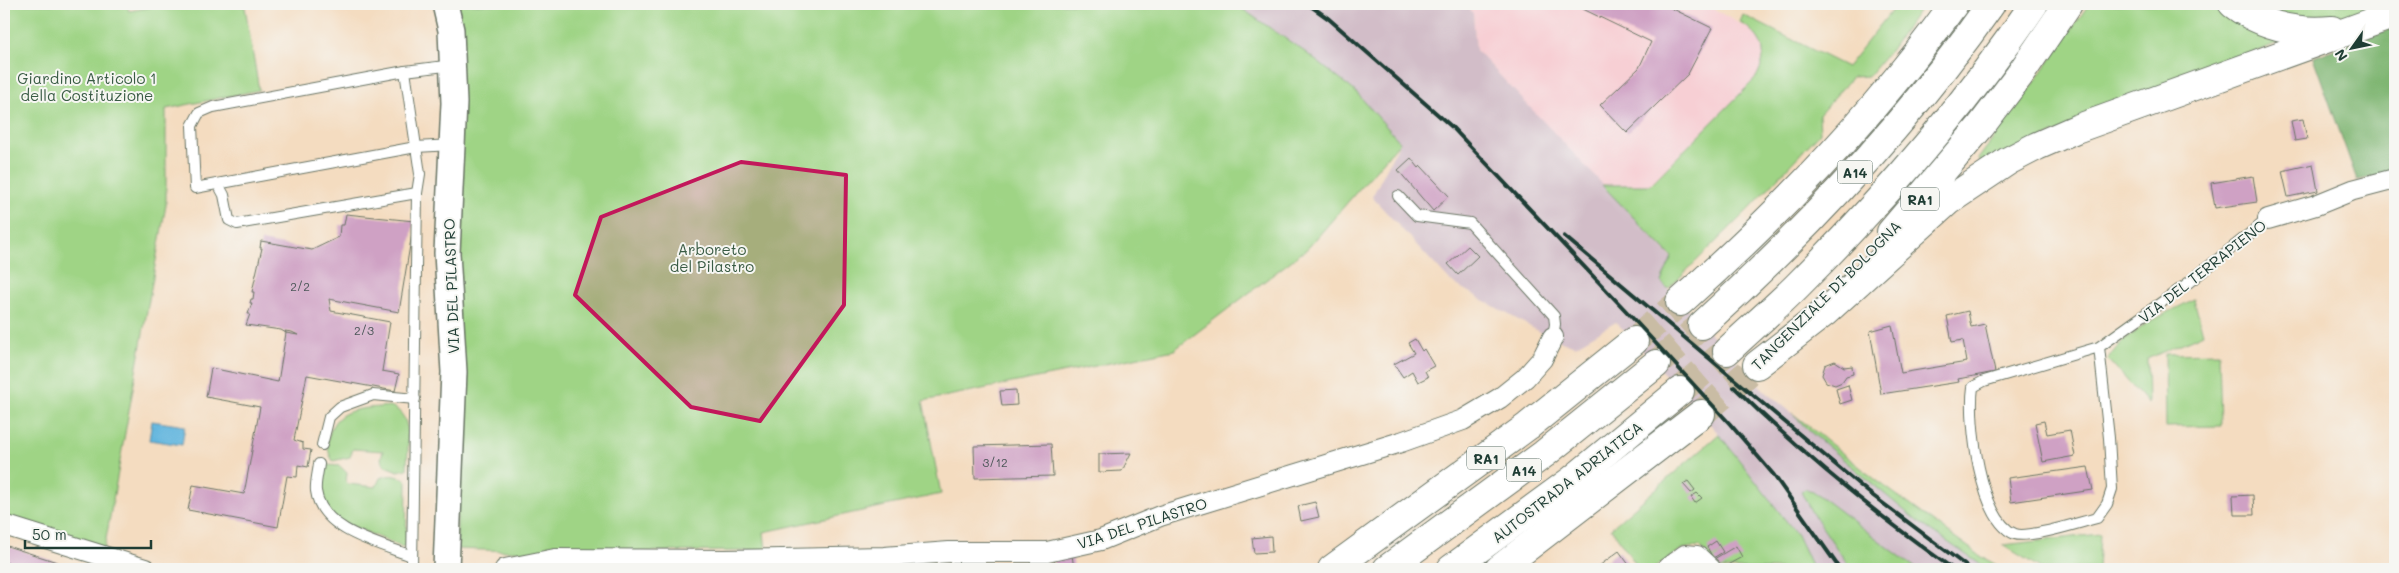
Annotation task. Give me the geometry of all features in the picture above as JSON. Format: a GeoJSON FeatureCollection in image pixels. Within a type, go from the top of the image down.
{"type":"FeatureCollection","features":[{"type":"Feature","properties":{"kind":"highway"},"geometry":{"type":"LineString","coordinates":[[1802,183],[1898,61],[1937,4]]}},
{"type":"Feature","properties":{"kind":"highway"},"geometry":{"type":"LineString","coordinates":[[1680,302],[1764,223],[1802,183],[1898,76],[1954,4]]}},
{"type":"Feature","properties":{"kind":"highway","name":"A14"},"geometry":{"type":"LineString","coordinates":[[1702,324],[1778,253],[1885,140],[1926,93],[1991,4]]}},
{"type":"Feature","properties":{"kind":"highway","name":"A14"},"geometry":{"type":"LineString","coordinates":[[1726,351],[1795,288],[1914,162],[1966,98],[2034,4]]}},
{"type":"Feature","properties":{"kind":"highway","name":"TANGENZIALE DI BOLOGNA"},"geometry":{"type":"LineString","coordinates":[[2068,4],[2019,76],[1936,181],[1889,235],[1823,303],[1752,369],[1824,313],[1948,200],[2008,161],[2037,146],[2076,130],[2289,54],[2351,29]]}},
{"type":"Feature","properties":{"kind":"highway"},"geometry":{"type":"LineString","coordinates":[[2234,4],[2252,16],[2294,30],[2351,29],[2395,14]]}},
{"type":"Feature","properties":{"kind":"highway","name":"RA1"},"geometry":{"type":"LineString","coordinates":[[1332,569],[1513,438],[1634,340]]}},
{"type":"Feature","properties":{"kind":"highway","name":"A14"},"geometry":{"type":"LineString","coordinates":[[1387,569],[1537,460],[1656,364]]}},
{"type":"Feature","properties":{"kind":"highway","name":"AUTOSTRADA ADRIATICA"},"geometry":{"type":"LineString","coordinates":[[1451,569],[1572,480],[1680,391]]}},
{"type":"Feature","properties":{"kind":"highway"},"geometry":{"type":"LineString","coordinates":[[1499,569],[1701,414]]}},
{"type":"Feature","properties":{"kind":"street","name":"VIA DEL PILASTRO"},"geometry":{"type":"LineString","coordinates":[[445,4],[452,30],[453,65],[452,145],[447,253],[454,372],[446,569]]}},
{"type":"Feature","properties":{"kind":"street","name":"VIA DEL TERRAPIENO"},"geometry":{"type":"LineString","coordinates":[[2268,219],[2316,205],[2353,190],[2395,179]]}},
{"type":"Feature","properties":{"kind":"street","name":"VIA DEL PILASTRO"},"geometry":{"type":"LineString","coordinates":[[505,569],[555,559],[743,560],[884,557],[949,552],[1046,552],[1056,550],[1101,540],[1160,516],[1382,448],[1463,420],[1500,398],[1525,378],[1542,359],[1552,337]]}},
{"type":"Feature","properties":{"kind":"street"},"geometry":{"type":"LineString","coordinates":[[4,525],[145,569]]}},
{"type":"Feature","properties":{"kind":"street"},"geometry":{"type":"LineString","coordinates":[[1666,569],[1685,555],[1697,556],[1712,569]]}},
{"type":"Feature","properties":{"kind":"lane"},"geometry":{"type":"LineString","coordinates":[[452,145],[416,147],[195,188],[192,126],[199,113],[213,107],[405,71],[453,65]]}},
{"type":"Feature","properties":{"kind":"lane"},"geometry":{"type":"LineString","coordinates":[[405,71],[420,174],[418,193],[412,569]]}},
{"type":"Feature","properties":{"kind":"lane"},"geometry":{"type":"LineString","coordinates":[[218,184],[224,196],[230,220],[237,224],[418,193]]}},
{"type":"Feature","properties":{"kind":"lane"},"geometry":{"type":"LineString","coordinates":[[1398,196],[1417,216],[1470,223],[1554,316],[1555,324],[1552,337]]}},
{"type":"Feature","properties":{"kind":"lane","name":"VIA DEL TERRAPIENO"},"geometry":{"type":"LineString","coordinates":[[2099,347],[2109,438],[2112,489],[2107,504],[2097,518],[2042,532],[2017,535],[2003,527],[1990,506],[1974,439],[1970,405],[1973,387],[1984,381],[2099,347],[2183,287],[2268,219]]}},
{"type":"Feature","properties":{"kind":"lane"},"geometry":{"type":"LineString","coordinates":[[322,445],[329,416],[340,407],[373,395],[415,399]]}},
{"type":"Feature","properties":{"kind":"lane"},"geometry":{"type":"LineString","coordinates":[[319,464],[316,492],[324,512],[330,520],[351,532],[412,556]]}},
{"type":"Feature","properties":{"kind":"highlighted area"},"geometry":{"type":"Polygon","coordinates":[[[741,162],[846,175],[844,305],[760,421],[691,407],[575,295],[601,217],[741,162]]]}},
{"type":"Feature","properties":{"kind":"shaded area"},"geometry":{"type":"Polygon","coordinates":[[[1235,4],[1467,4],[1473,14],[1476,50],[1672,258],[1661,282],[1765,391],[1876,480],[1982,557],[2004,569],[1779,569],[1696,455],[1719,434],[1616,322],[1575,346],[1543,334],[1451,282],[1372,197],[1400,142],[1356,92],[1305,52],[1235,4]]]}},
{"type":"Feature","properties":{"kind":"shaded area"},"geometry":{"type":"Polygon","coordinates":[[[1467,4],[1704,4],[1751,30],[1760,40],[1764,52],[1763,65],[1755,79],[1649,185],[1602,185],[1476,50],[1473,14],[1467,4]]]}},
{"type":"Feature","properties":{"kind":"green space","name":"Giardino Articolo 1 della Costituzione"},"geometry":{"type":"Polygon","coordinates":[[[4,4],[126,4],[129,11],[168,4],[235,4],[245,7],[259,90],[166,109],[166,205],[104,550],[4,520],[4,4]]]}},
{"type":"Feature","properties":{"kind":"green space","name":"Arboreto del Pilastro"},"geometry":{"type":"Polygon","coordinates":[[[453,4],[1235,4],[1305,52],[1356,92],[1400,142],[1308,248],[1174,350],[923,401],[941,494],[764,532],[766,551],[539,552],[457,549],[457,256],[453,4]]]}},
{"type":"Feature","properties":{"kind":"green space"},"geometry":{"type":"Polygon","coordinates":[[[1897,4],[1923,4],[1890,51],[1869,76],[1852,77],[1819,115],[1820,133],[1749,209],[1668,289],[1661,282],[1672,257],[1602,185],[1650,185],[1755,79],[1762,61],[1762,47],[1755,34],[1740,22],[1743,15],[1847,67],[1897,4]]]}},
{"type":"Feature","properties":{"kind":"green space"},"geometry":{"type":"Polygon","coordinates":[[[2089,4],[2219,4],[2235,17],[2292,37],[1980,164],[1978,159],[2026,95],[2089,4]]]}},
{"type":"Feature","properties":{"kind":"green space"},"geometry":{"type":"Polygon","coordinates":[[[2247,4],[2391,4],[2345,20],[2312,24],[2247,4]]]}},
{"type":"Feature","properties":{"kind":"green space"},"geometry":{"type":"Polygon","coordinates":[[[2395,27],[2395,173],[2357,180],[2313,57],[2395,27]]]}},
{"type":"Feature","properties":{"kind":"green space"},"geometry":{"type":"Polygon","coordinates":[[[2194,299],[2203,334],[2147,359],[2148,404],[2108,359],[2136,331],[2194,299]]]}},
{"type":"Feature","properties":{"kind":"green space"},"geometry":{"type":"Polygon","coordinates":[[[2219,353],[2221,426],[2166,427],[2165,354],[2219,353]]]}},
{"type":"Feature","properties":{"kind":"green space"},"geometry":{"type":"Polygon","coordinates":[[[390,406],[398,410],[406,424],[408,433],[407,469],[398,471],[385,466],[381,459],[383,451],[353,449],[350,457],[333,461],[329,452],[328,442],[329,435],[338,419],[353,411],[390,406]]]}},
{"type":"Feature","properties":{"kind":"green space"},"geometry":{"type":"Polygon","coordinates":[[[1792,413],[1876,480],[1982,557],[2004,569],[1987,569],[1917,521],[1808,430],[1792,413]]]}},
{"type":"Feature","properties":{"kind":"green space"},"geometry":{"type":"Polygon","coordinates":[[[1719,434],[1797,535],[1813,569],[1718,569],[1699,546],[1682,549],[1653,569],[1639,569],[1611,528],[1719,434]]]}},
{"type":"Feature","properties":{"kind":"green space"},"geometry":{"type":"Polygon","coordinates":[[[328,465],[340,466],[347,473],[346,482],[348,484],[376,487],[380,478],[387,476],[397,476],[407,481],[406,545],[402,547],[335,519],[330,514],[323,501],[320,488],[324,467],[328,465]]]}},
{"type":"Feature","properties":{"kind":"green space"},"geometry":{"type":"Polygon","coordinates":[[[1805,489],[1813,491],[1917,569],[1851,569],[1811,511],[1801,492],[1805,489]]]}},
{"type":"Feature","properties":{"kind":"green space"},"geometry":{"type":"Polygon","coordinates":[[[2100,534],[2098,569],[2042,569],[2003,545],[2100,534]]]}},
{"type":"Feature","properties":{"kind":"water"},"geometry":{"type":"Polygon","coordinates":[[[152,421],[185,426],[182,445],[149,440],[152,421]]]}},
{"type":"Feature","properties":{"kind":"building"},"geometry":{"type":"Polygon","coordinates":[[[1586,4],[1663,4],[1712,28],[1688,74],[1627,133],[1600,105],[1639,68],[1651,42],[1583,9],[1586,4]]]}},
{"type":"Feature","properties":{"kind":"building"},"geometry":{"type":"Polygon","coordinates":[[[2303,119],[2307,139],[2295,141],[2291,121],[2303,119]]]}},
{"type":"Feature","properties":{"kind":"building"},"geometry":{"type":"Polygon","coordinates":[[[1411,158],[1449,196],[1433,211],[1398,170],[1411,158]]]}},
{"type":"Feature","properties":{"kind":"building"},"geometry":{"type":"Polygon","coordinates":[[[2313,164],[2318,191],[2288,197],[2282,171],[2313,164]]]}},
{"type":"Feature","properties":{"kind":"building"},"geometry":{"type":"Polygon","coordinates":[[[2253,176],[2257,202],[2215,208],[2211,183],[2253,176]]]}},
{"type":"Feature","properties":{"kind":"building"},"geometry":{"type":"Polygon","coordinates":[[[346,214],[414,221],[399,312],[329,299],[331,311],[390,322],[382,371],[399,374],[395,391],[307,375],[294,440],[303,443],[303,449],[311,450],[308,467],[298,465],[297,477],[287,476],[278,527],[188,510],[193,485],[244,494],[260,407],[206,397],[211,368],[278,382],[286,333],[281,330],[246,325],[250,314],[248,314],[252,303],[250,303],[251,299],[253,299],[254,292],[252,292],[262,248],[260,248],[261,241],[312,250],[339,237],[340,225],[344,225],[346,214]],[[285,331],[286,333],[298,335],[285,331]]]}},
{"type":"Feature","properties":{"kind":"building"},"geometry":{"type":"Polygon","coordinates":[[[1468,246],[1478,256],[1458,275],[1448,264],[1468,246]]]}},
{"type":"Feature","properties":{"kind":"building"},"geometry":{"type":"Polygon","coordinates":[[[1968,311],[1971,327],[1985,324],[1995,372],[1958,379],[1959,382],[1881,394],[1870,331],[1892,325],[1901,373],[1967,362],[1963,340],[1952,342],[1947,316],[1968,311]]]}},
{"type":"Feature","properties":{"kind":"building"},"geometry":{"type":"Polygon","coordinates":[[[1415,339],[1422,351],[1424,349],[1434,366],[1425,371],[1428,377],[1418,382],[1412,371],[1403,377],[1394,364],[1414,353],[1408,343],[1415,339]]]}},
{"type":"Feature","properties":{"kind":"building"},"geometry":{"type":"Polygon","coordinates":[[[1835,361],[1844,367],[1852,366],[1853,374],[1846,376],[1842,382],[1835,385],[1826,382],[1822,375],[1825,365],[1835,361]]]}},
{"type":"Feature","properties":{"kind":"building"},"geometry":{"type":"Polygon","coordinates":[[[1848,385],[1852,400],[1840,404],[1836,389],[1848,385]]]}},
{"type":"Feature","properties":{"kind":"building"},"geometry":{"type":"Polygon","coordinates":[[[1016,390],[1017,405],[1002,406],[1000,391],[1016,390]]]}},
{"type":"Feature","properties":{"kind":"building"},"geometry":{"type":"Polygon","coordinates":[[[2044,421],[2047,434],[2070,430],[2075,456],[2043,462],[2035,423],[2044,421]]]}},
{"type":"Feature","properties":{"kind":"building"},"geometry":{"type":"Polygon","coordinates":[[[1051,444],[1053,476],[975,478],[974,446],[1051,444]]]}},
{"type":"Feature","properties":{"kind":"building"},"geometry":{"type":"Polygon","coordinates":[[[1131,453],[1122,471],[1099,472],[1099,454],[1131,453]]]}},
{"type":"Feature","properties":{"kind":"building"},"geometry":{"type":"Polygon","coordinates":[[[2088,467],[2093,490],[2011,502],[2008,478],[2088,467]]]}},
{"type":"Feature","properties":{"kind":"building"},"geometry":{"type":"Polygon","coordinates":[[[1688,481],[1695,490],[1691,493],[1683,484],[1688,481]]]}},
{"type":"Feature","properties":{"kind":"building"},"geometry":{"type":"Polygon","coordinates":[[[1697,493],[1702,498],[1695,503],[1691,497],[1697,493]]]}},
{"type":"Feature","properties":{"kind":"building"},"geometry":{"type":"Polygon","coordinates":[[[2253,495],[2254,515],[2234,515],[2233,496],[2253,495]]]}},
{"type":"Feature","properties":{"kind":"building"},"geometry":{"type":"Polygon","coordinates":[[[1315,502],[1319,517],[1301,521],[1298,506],[1315,502]]]}},
{"type":"Feature","properties":{"kind":"building"},"geometry":{"type":"Polygon","coordinates":[[[1271,536],[1272,552],[1254,553],[1252,538],[1271,536]]]}},
{"type":"Feature","properties":{"kind":"building"},"geometry":{"type":"Polygon","coordinates":[[[1716,541],[1723,552],[1713,558],[1707,547],[1716,541]]]}},
{"type":"Feature","properties":{"kind":"building"},"geometry":{"type":"Polygon","coordinates":[[[4,545],[57,562],[55,569],[27,569],[4,562],[4,545]]]}},
{"type":"Feature","properties":{"kind":"building"},"geometry":{"type":"Polygon","coordinates":[[[1736,546],[1742,557],[1720,569],[1714,559],[1736,546]]]}},
{"type":"Feature","properties":{"kind":"building"},"geometry":{"type":"Polygon","coordinates":[[[1619,551],[1632,569],[1595,569],[1619,551]]]}},
{"type":"Feature","properties":{"kind":"building"},"geometry":{"type":"Polygon","coordinates":[[[1072,555],[1074,569],[1055,569],[1054,557],[1072,555]]]}},
{"type":"Feature","properties":{"kind":"building"},"geometry":{"type":"Polygon","coordinates":[[[62,564],[78,569],[61,569],[62,564]]]}},
{"type":"Feature","properties":{"kind":"tunnel"},"geometry":{"type":"LineString","coordinates":[[1634,341],[1680,302]]}},
{"type":"Feature","properties":{"kind":"tunnel"},"geometry":{"type":"LineString","coordinates":[[1656,364],[1702,325]]}},
{"type":"Feature","properties":{"kind":"tunnel"},"geometry":{"type":"LineString","coordinates":[[1680,391],[1727,351]]}},
{"type":"Feature","properties":{"kind":"tunnel"},"geometry":{"type":"LineString","coordinates":[[1701,414],[1748,373]]}},
{"type":"Feature","properties":{"kind":"railway"},"geometry":{"type":"LineString","coordinates":[[1308,4],[1329,19],[1452,127],[1627,312],[1730,424],[1773,474],[1840,569]]}},
{"type":"Feature","properties":{"kind":"railway"},"geometry":{"type":"LineString","coordinates":[[1564,236],[1868,492],[1970,569]]}},
{"type":"Feature","properties":{"kind":"railway"},"geometry":{"type":"LineString","coordinates":[[1734,387],[1786,436],[1840,482],[1953,569]]}}]}
